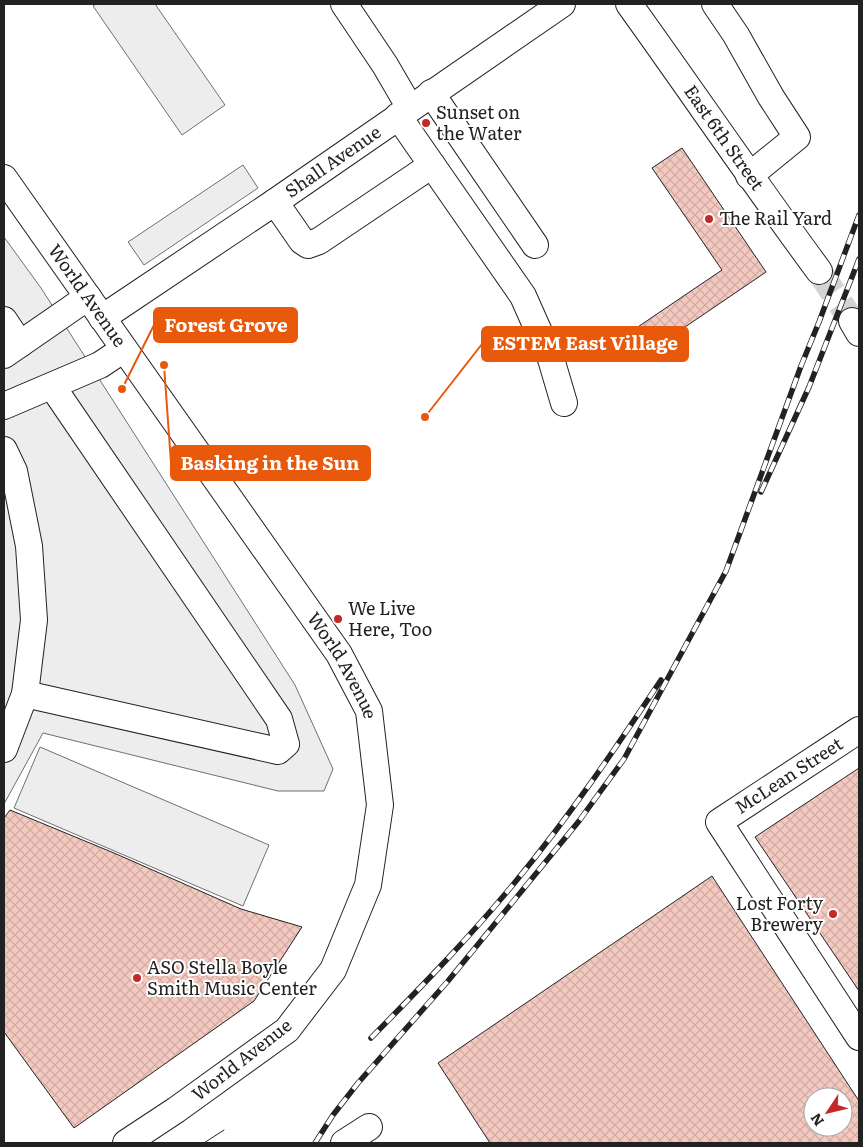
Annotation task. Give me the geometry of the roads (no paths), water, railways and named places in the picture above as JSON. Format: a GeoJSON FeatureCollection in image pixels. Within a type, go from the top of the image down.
{"type":"FeatureCollection","features":[{"type":"Feature","properties":{"kind":"street"},"geometry":{"type":"LineString","coordinates":[[344,4],[385,65],[404,112],[432,165],[523,296],[551,359],[564,403]]}},
{"type":"Feature","properties":{"kind":"street","name":"Shall Avenue"},"geometry":{"type":"LineString","coordinates":[[12,350],[95,308],[275,202],[562,4]]}},
{"type":"Feature","properties":{"kind":"street","name":"East 6th Street"},"geometry":{"type":"LineString","coordinates":[[629,4],[693,92],[749,176],[819,271]]}},
{"type":"Feature","properties":{"kind":"street"},"geometry":{"type":"LineString","coordinates":[[715,4],[736,35],[771,97],[797,137],[749,176]]}},
{"type":"Feature","properties":{"kind":"street"},"geometry":{"type":"LineString","coordinates":[[431,93],[535,245]]}},
{"type":"Feature","properties":{"kind":"street"},"geometry":{"type":"LineString","coordinates":[[275,202],[302,241],[308,244],[319,241],[432,165]]}},
{"type":"Feature","properties":{"kind":"street","name":"World Avenue"},"geometry":{"type":"LineString","coordinates":[[4,178],[339,654],[369,711],[380,805],[368,885],[333,970],[287,1030],[176,1110],[126,1143]]}},
{"type":"Feature","properties":{"kind":"street"},"geometry":{"type":"LineString","coordinates":[[4,320],[12,350]]}},
{"type":"Feature","properties":{"kind":"street"},"geometry":{"type":"LineString","coordinates":[[4,406],[100,365],[124,349]]}},
{"type":"Feature","properties":{"kind":"street"},"geometry":{"type":"LineString","coordinates":[[25,694],[278,751],[286,744],[279,719],[52,386]]}},
{"type":"Feature","properties":{"kind":"street"},"geometry":{"type":"LineString","coordinates":[[4,450],[14,471],[29,546],[34,620],[25,694],[4,749]]}},
{"type":"Feature","properties":{"kind":"street","name":"McLean Street"},"geometry":{"type":"LineString","coordinates":[[859,730],[719,822],[859,1037]]}},
{"type":"Feature","properties":{"kind":"tunnel"},"geometry":{"type":"LineString","coordinates":[[819,271],[852,321]]}},
{"type":"Feature","properties":{"kind":"tram line"},"geometry":{"type":"LineString","coordinates":[[204,1143],[224,1130]]}},
{"type":"Feature","properties":{"kind":"railway"},"geometry":{"type":"LineString","coordinates":[[315,1143],[333,1115],[358,1083],[448,981],[579,821],[624,759],[726,571],[859,215]]}},
{"type":"Feature","properties":{"kind":"railway"},"geometry":{"type":"LineString","coordinates":[[761,492],[809,387],[859,259]]}},
{"type":"Feature","properties":{"kind":"railway"},"geometry":{"type":"LineString","coordinates":[[371,1038],[464,941],[536,857],[609,757],[661,680]]}},
{"type":"Feature","properties":{"kind":"place","name":"Sunset on the Water"},"geometry":{"type":"Point","coordinates":[426,123]}},
{"type":"Feature","properties":{"kind":"place","name":"The Rail Yard"},"geometry":{"type":"Point","coordinates":[709,219]}},
{"type":"Feature","properties":{"kind":"place","name":"Basking in the Sun"},"geometry":{"type":"Point","coordinates":[164,365]}},
{"type":"Feature","properties":{"kind":"place","name":"Forest Grove"},"geometry":{"type":"Point","coordinates":[122,389]}},
{"type":"Feature","properties":{"kind":"place","name":"ESTEM East Village"},"geometry":{"type":"Point","coordinates":[425,417]}},
{"type":"Feature","properties":{"kind":"place","name":"We Live Here, Too"},"geometry":{"type":"Point","coordinates":[338,619]}},
{"type":"Feature","properties":{"kind":"place","name":"Lost Forty Brewery"},"geometry":{"type":"Point","coordinates":[833,914]}},
{"type":"Feature","properties":{"kind":"place","name":"ASO Stella Boyle Smith Music Center"},"geometry":{"type":"Point","coordinates":[137,978]}}]}
